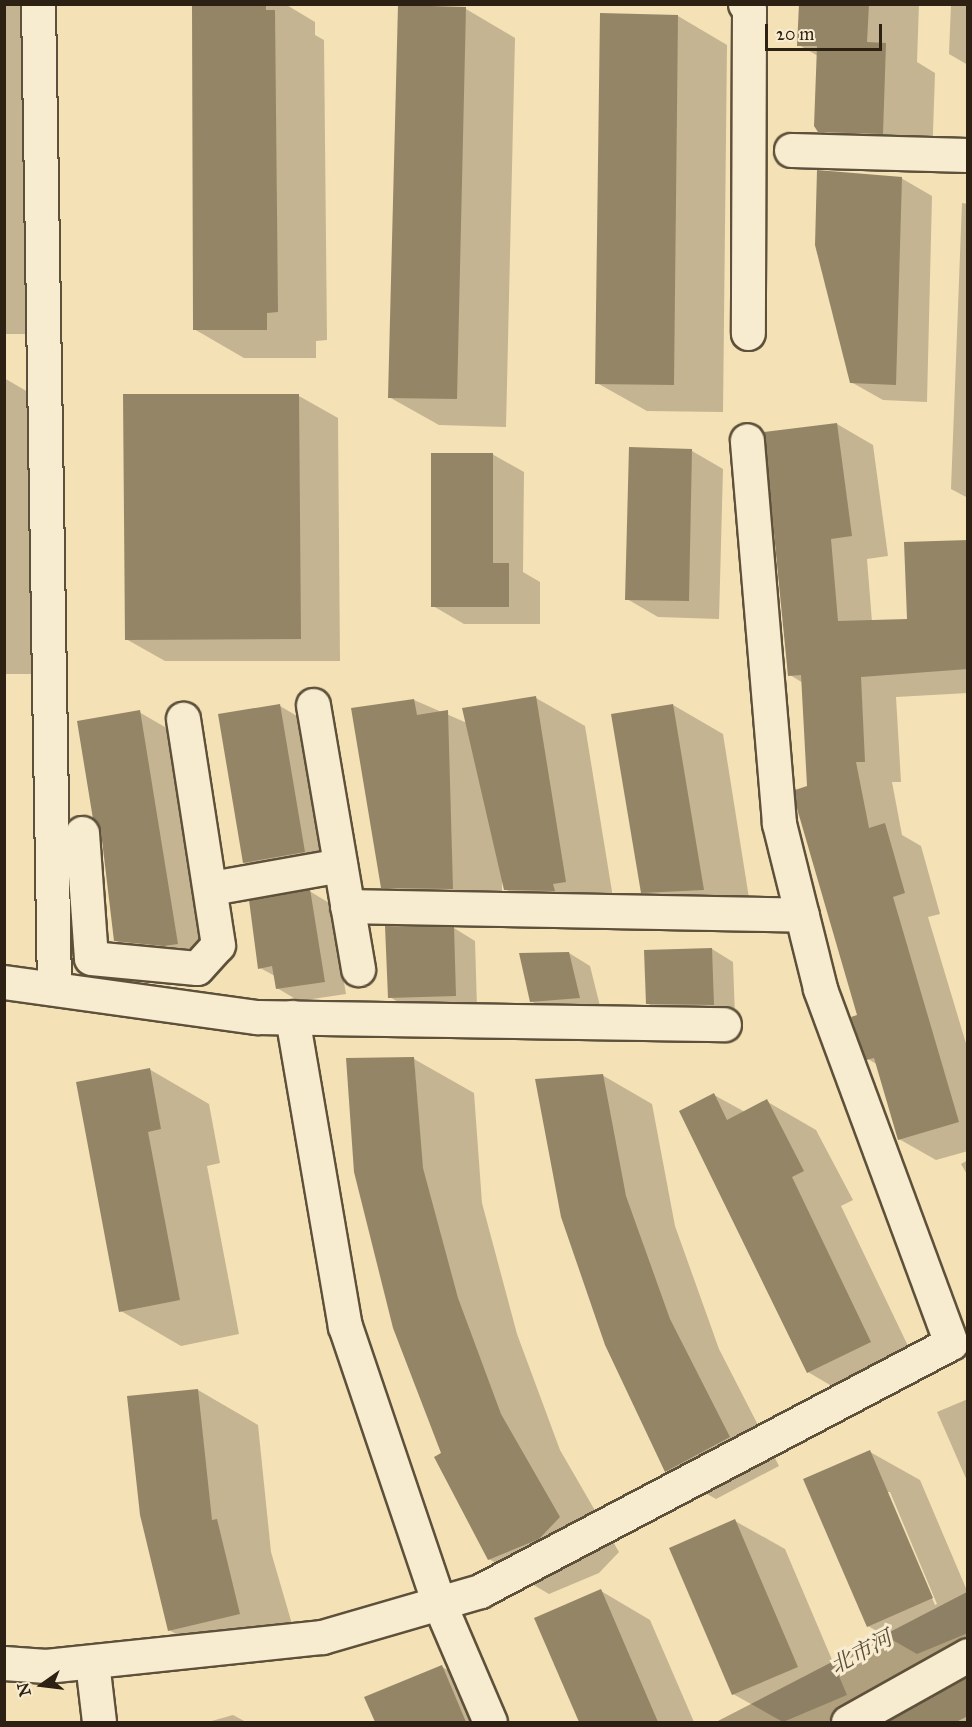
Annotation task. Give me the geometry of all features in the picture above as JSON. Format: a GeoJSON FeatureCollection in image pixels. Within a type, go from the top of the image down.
{"type":"FeatureCollection","features":[{"type":"Feature","properties":{"kind":"lane"},"geometry":{"type":"LineString","coordinates":[[38,4],[54,988]]}},
{"type":"Feature","properties":{"kind":"lane"},"geometry":{"type":"LineString","coordinates":[[745,4],[748,333]]}},
{"type":"Feature","properties":{"kind":"lane"},"geometry":{"type":"LineString","coordinates":[[791,150],[968,155]]}},
{"type":"Feature","properties":{"kind":"lane"},"geometry":{"type":"LineString","coordinates":[[4,1663],[92,1662],[322,1637],[480,1591],[959,1339],[820,988],[779,823],[747,440]]}},
{"type":"Feature","properties":{"kind":"lane"},"geometry":{"type":"LineString","coordinates":[[313,705],[358,969]]}},
{"type":"Feature","properties":{"kind":"lane"},"geometry":{"type":"LineString","coordinates":[[82,833],[91,958],[197,968],[218,945],[211,888],[183,719]]}},
{"type":"Feature","properties":{"kind":"lane"},"geometry":{"type":"LineString","coordinates":[[211,888],[340,865]]}},
{"type":"Feature","properties":{"kind":"lane"},"geometry":{"type":"LineString","coordinates":[[347,906],[802,915]]}},
{"type":"Feature","properties":{"kind":"lane"},"geometry":{"type":"LineString","coordinates":[[4,982],[292,1017],[724,1024]]}},
{"type":"Feature","properties":{"kind":"lane"},"geometry":{"type":"LineString","coordinates":[[292,1017],[345,1326],[439,1603],[490,1722]]}},
{"type":"Feature","properties":{"kind":"lane"},"geometry":{"type":"LineString","coordinates":[[848,1722],[968,1655]]}},
{"type":"Feature","properties":{"kind":"lane"},"geometry":{"type":"LineString","coordinates":[[92,1662],[99,1722]]}},
{"type":"Feature","properties":{"kind":"water","name":"北市河"},"geometry":{"type":"Polygon","coordinates":[[[967,1592],[967,1648],[827,1722],[716,1722],[967,1592]]]}},
{"type":"Feature","properties":{"kind":"building"},"geometry":{"type":"Polygon","coordinates":[[[192,4],[266,4],[266,10],[275,10],[278,312],[267,313],[267,330],[193,330],[192,4]]]}},
{"type":"Feature","properties":{"kind":"building"},"geometry":{"type":"Polygon","coordinates":[[[799,4],[869,4],[867,42],[886,43],[883,134],[818,132],[814,126],[817,46],[797,46],[799,4]]]}},
{"type":"Feature","properties":{"kind":"building"},"geometry":{"type":"Polygon","coordinates":[[[398,5],[466,7],[457,399],[388,398],[398,5]]]}},
{"type":"Feature","properties":{"kind":"building"},"geometry":{"type":"Polygon","coordinates":[[[600,13],[678,15],[674,385],[595,384],[600,13]]]}},
{"type":"Feature","properties":{"kind":"building"},"geometry":{"type":"Polygon","coordinates":[[[817,170],[902,177],[896,385],[850,383],[815,245],[817,170]]]}},
{"type":"Feature","properties":{"kind":"building"},"geometry":{"type":"Polygon","coordinates":[[[123,394],[299,394],[301,639],[125,640],[123,394]]]}},
{"type":"Feature","properties":{"kind":"building"},"geometry":{"type":"Polygon","coordinates":[[[837,423],[852,536],[831,539],[838,621],[907,619],[904,542],[968,540],[968,669],[861,677],[865,762],[856,762],[869,828],[885,823],[905,893],[893,897],[959,1122],[898,1140],[874,1058],[866,1060],[851,1017],[857,1015],[796,805],[795,790],[807,786],[801,675],[788,676],[764,432],[837,423]]]}},
{"type":"Feature","properties":{"kind":"building"},"geometry":{"type":"Polygon","coordinates":[[[629,447],[692,449],[689,601],[625,600],[629,447]]]}},
{"type":"Feature","properties":{"kind":"building"},"geometry":{"type":"Polygon","coordinates":[[[431,453],[493,453],[493,563],[509,563],[509,607],[431,607],[431,453]]]}},
{"type":"Feature","properties":{"kind":"building"},"geometry":{"type":"Polygon","coordinates":[[[536,696],[566,882],[553,884],[555,891],[504,890],[462,708],[536,696]]]}},
{"type":"Feature","properties":{"kind":"building"},"geometry":{"type":"Polygon","coordinates":[[[414,699],[417,715],[448,710],[453,889],[381,888],[351,708],[414,699]]]}},
{"type":"Feature","properties":{"kind":"building"},"geometry":{"type":"Polygon","coordinates":[[[280,704],[305,852],[243,863],[218,714],[280,704]]]}},
{"type":"Feature","properties":{"kind":"building"},"geometry":{"type":"Polygon","coordinates":[[[673,704],[704,890],[641,893],[611,714],[673,704]]]}},
{"type":"Feature","properties":{"kind":"building"},"geometry":{"type":"Polygon","coordinates":[[[140,710],[178,944],[164,946],[114,941],[101,832],[93,819],[77,721],[140,710]]]}},
{"type":"Feature","properties":{"kind":"building"},"geometry":{"type":"Polygon","coordinates":[[[310,889],[325,982],[276,989],[272,966],[258,969],[249,900],[310,889]]]}},
{"type":"Feature","properties":{"kind":"building"},"geometry":{"type":"Polygon","coordinates":[[[385,926],[454,927],[456,996],[388,998],[385,926]]]}},
{"type":"Feature","properties":{"kind":"building"},"geometry":{"type":"Polygon","coordinates":[[[712,948],[714,1005],[646,1004],[644,950],[712,948]]]}},
{"type":"Feature","properties":{"kind":"building"},"geometry":{"type":"Polygon","coordinates":[[[569,952],[580,998],[530,1002],[519,953],[569,952]]]}},
{"type":"Feature","properties":{"kind":"building"},"geometry":{"type":"Polygon","coordinates":[[[414,1057],[423,1168],[458,1298],[501,1414],[560,1517],[539,1539],[488,1560],[434,1457],[441,1453],[393,1328],[354,1172],[346,1058],[414,1057]]]}},
{"type":"Feature","properties":{"kind":"building"},"geometry":{"type":"Polygon","coordinates":[[[150,1068],[161,1129],[148,1132],[180,1300],[119,1312],[76,1082],[150,1068]]]}},
{"type":"Feature","properties":{"kind":"building"},"geometry":{"type":"Polygon","coordinates":[[[603,1074],[626,1196],[670,1319],[730,1437],[665,1472],[605,1345],[561,1217],[535,1079],[603,1074]]]}},
{"type":"Feature","properties":{"kind":"building"},"geometry":{"type":"Polygon","coordinates":[[[714,1093],[727,1120],[767,1099],[804,1171],[792,1177],[871,1342],[807,1373],[679,1111],[714,1093]]]}},
{"type":"Feature","properties":{"kind":"building"},"geometry":{"type":"Polygon","coordinates":[[[198,1389],[212,1520],[217,1519],[240,1614],[168,1631],[140,1515],[127,1396],[198,1389]]]}},
{"type":"Feature","properties":{"kind":"building"},"geometry":{"type":"Polygon","coordinates":[[[870,1450],[933,1598],[867,1627],[803,1479],[870,1450]]]}},
{"type":"Feature","properties":{"kind":"building"},"geometry":{"type":"Polygon","coordinates":[[[735,1519],[798,1667],[732,1695],[669,1548],[735,1519]]]}},
{"type":"Feature","properties":{"kind":"building"},"geometry":{"type":"Polygon","coordinates":[[[601,1589],[658,1722],[579,1722],[534,1618],[601,1589]]]}},
{"type":"Feature","properties":{"kind":"building"},"geometry":{"type":"Polygon","coordinates":[[[442,1665],[466,1722],[375,1722],[364,1697],[442,1665]]]}},
{"type":"Feature","properties":{"kind":"building"},"geometry":{"type":"Polygon","coordinates":[[[968,1677],[968,1716],[956,1722],[886,1722],[968,1677]]]}}]}
